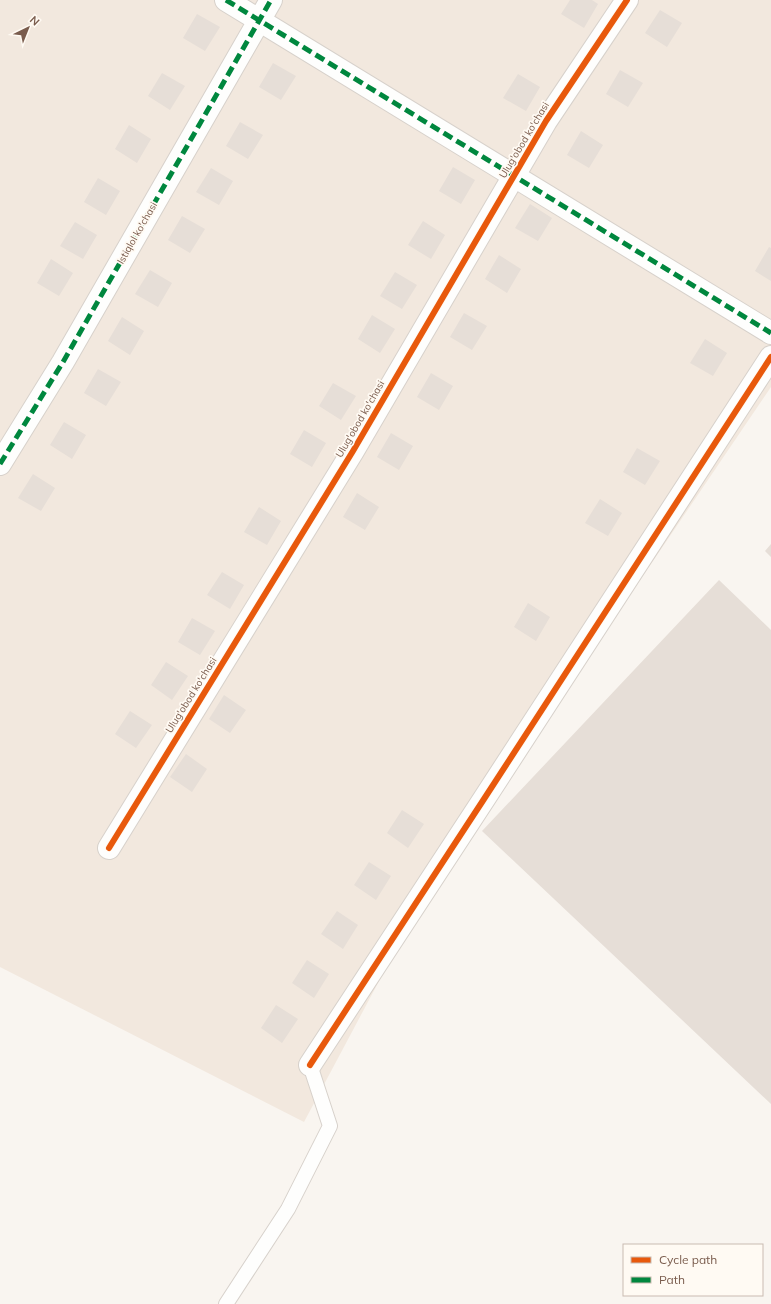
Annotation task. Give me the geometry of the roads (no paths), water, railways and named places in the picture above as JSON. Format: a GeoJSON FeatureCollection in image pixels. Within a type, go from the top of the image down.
{"type":"FeatureCollection","features":[{"type":"Feature","properties":{"kind":"street"},"geometry":{"type":"LineString","coordinates":[[226,0],[771,333]]}},
{"type":"Feature","properties":{"kind":"street","name":"Istiqlol ko'chasi"},"geometry":{"type":"LineString","coordinates":[[0,464],[63,362],[271,0]]}},
{"type":"Feature","properties":{"kind":"street","name":"Ulug'obod ko'chasi"},"geometry":{"type":"LineString","coordinates":[[109,848],[353,451],[546,121],[627,0]]}},
{"type":"Feature","properties":{"kind":"street"},"geometry":{"type":"LineString","coordinates":[[310,1065],[771,357]]}},
{"type":"Feature","properties":{"kind":"lane"},"geometry":{"type":"LineString","coordinates":[[226,1304],[288,1209],[330,1126],[310,1065]]}}]}
